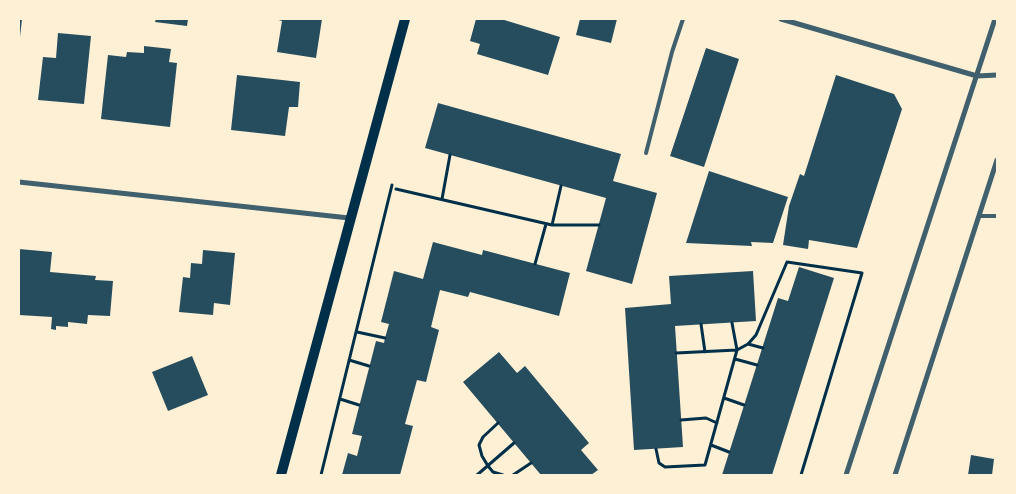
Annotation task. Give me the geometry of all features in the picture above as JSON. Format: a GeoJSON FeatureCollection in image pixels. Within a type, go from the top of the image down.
{"type":"FeatureCollection","features":[{"type":"Feature","properties":{"kind":"main road"},"geometry":{"type":"LineString","coordinates":[[281,475],[404,19]]}},
{"type":"Feature","properties":{"kind":"street"},"geometry":{"type":"LineString","coordinates":[[781,19],[977,76],[997,75]]}},
{"type":"Feature","properties":{"kind":"street"},"geometry":{"type":"LineString","coordinates":[[846,475],[995,19]]}},
{"type":"Feature","properties":{"kind":"street"},"geometry":{"type":"LineString","coordinates":[[895,475],[997,160]]}},
{"type":"Feature","properties":{"kind":"street"},"geometry":{"type":"LineString","coordinates":[[19,182],[349,218]]}},
{"type":"Feature","properties":{"kind":"lane"},"geometry":{"type":"LineString","coordinates":[[646,153],[672,52],[683,19]]}},
{"type":"Feature","properties":{"kind":"lane"},"geometry":{"type":"LineString","coordinates":[[979,216],[997,216]]}},
{"type":"Feature","properties":{"kind":"path"},"geometry":{"type":"LineString","coordinates":[[442,199],[450,155]]}},
{"type":"Feature","properties":{"kind":"path"},"geometry":{"type":"LineString","coordinates":[[321,475],[392,185]]}},
{"type":"Feature","properties":{"kind":"path"},"geometry":{"type":"LineString","coordinates":[[552,225],[561,186]]}},
{"type":"Feature","properties":{"kind":"path"},"geometry":{"type":"LineString","coordinates":[[396,189],[546,224],[599,225]]}},
{"type":"Feature","properties":{"kind":"path"},"geometry":{"type":"LineString","coordinates":[[535,264],[546,224]]}},
{"type":"Feature","properties":{"kind":"path"},"geometry":{"type":"LineString","coordinates":[[676,353],[737,350],[748,344],[756,335],[787,262],[862,272],[801,475]]}},
{"type":"Feature","properties":{"kind":"path"},"geometry":{"type":"LineString","coordinates":[[656,449],[659,463],[665,467],[705,465],[737,350],[732,322]]}},
{"type":"Feature","properties":{"kind":"path"},"geometry":{"type":"LineString","coordinates":[[701,324],[705,352]]}},
{"type":"Feature","properties":{"kind":"path"},"geometry":{"type":"LineString","coordinates":[[357,332],[385,338]]}},
{"type":"Feature","properties":{"kind":"path"},"geometry":{"type":"LineString","coordinates":[[748,344],[763,348]]}},
{"type":"Feature","properties":{"kind":"path"},"geometry":{"type":"LineString","coordinates":[[735,359],[758,365]]}},
{"type":"Feature","properties":{"kind":"path"},"geometry":{"type":"LineString","coordinates":[[349,360],[369,366]]}},
{"type":"Feature","properties":{"kind":"path"},"geometry":{"type":"LineString","coordinates":[[724,398],[744,406]]}},
{"type":"Feature","properties":{"kind":"path"},"geometry":{"type":"LineString","coordinates":[[340,399],[359,405]]}},
{"type":"Feature","properties":{"kind":"path"},"geometry":{"type":"LineString","coordinates":[[681,420],[706,418],[717,423]]}},
{"type":"Feature","properties":{"kind":"path"},"geometry":{"type":"LineString","coordinates":[[498,424],[484,437],[479,445],[482,456],[488,466],[493,472],[502,475]]}},
{"type":"Feature","properties":{"kind":"path"},"geometry":{"type":"LineString","coordinates":[[477,475],[514,442]]}},
{"type":"Feature","properties":{"kind":"path"},"geometry":{"type":"LineString","coordinates":[[711,444],[729,452]]}},
{"type":"Feature","properties":{"kind":"path"},"geometry":{"type":"LineString","coordinates":[[513,475],[531,463]]}},
{"type":"Feature","properties":{"kind":"building"},"geometry":{"type":"Polygon","coordinates":[[[19,19],[22,19],[20,37],[19,37],[19,19]]]}},
{"type":"Feature","properties":{"kind":"building"},"geometry":{"type":"Polygon","coordinates":[[[156,19],[188,19],[187,26],[155,22],[156,19]]]}},
{"type":"Feature","properties":{"kind":"building"},"geometry":{"type":"Polygon","coordinates":[[[275,19],[322,19],[316,58],[277,52],[282,21],[275,19]]]}},
{"type":"Feature","properties":{"kind":"building"},"geometry":{"type":"Polygon","coordinates":[[[476,19],[501,19],[560,37],[548,75],[477,54],[480,44],[470,41],[476,19]]]}},
{"type":"Feature","properties":{"kind":"building"},"geometry":{"type":"Polygon","coordinates":[[[580,19],[617,19],[611,43],[576,35],[580,19]]]}},
{"type":"Feature","properties":{"kind":"building"},"geometry":{"type":"Polygon","coordinates":[[[58,33],[91,36],[84,104],[38,100],[43,57],[56,58],[58,33]]]}},
{"type":"Feature","properties":{"kind":"building"},"geometry":{"type":"Polygon","coordinates":[[[144,46],[171,49],[169,62],[177,63],[170,127],[101,119],[108,55],[126,57],[127,52],[144,53],[144,46]]]}},
{"type":"Feature","properties":{"kind":"building"},"geometry":{"type":"Polygon","coordinates":[[[706,48],[739,59],[704,167],[670,156],[706,48]]]}},
{"type":"Feature","properties":{"kind":"building"},"geometry":{"type":"Polygon","coordinates":[[[237,75],[300,82],[298,107],[289,107],[285,136],[231,130],[237,75]]]}},
{"type":"Feature","properties":{"kind":"building"},"geometry":{"type":"Polygon","coordinates":[[[836,75],[894,94],[902,109],[857,248],[809,240],[808,249],[783,245],[789,206],[800,174],[804,176],[836,75]]]}},
{"type":"Feature","properties":{"kind":"building"},"geometry":{"type":"Polygon","coordinates":[[[438,103],[621,154],[613,181],[657,193],[632,284],[586,271],[606,198],[425,148],[438,103]]]}},
{"type":"Feature","properties":{"kind":"building"},"geometry":{"type":"Polygon","coordinates":[[[709,171],[788,197],[773,243],[751,242],[752,246],[686,243],[709,171]]]}},
{"type":"Feature","properties":{"kind":"building"},"geometry":{"type":"Polygon","coordinates":[[[433,242],[482,255],[483,250],[570,273],[559,316],[470,292],[468,297],[440,290],[431,327],[439,330],[426,382],[417,380],[405,424],[413,426],[400,475],[342,475],[348,453],[357,456],[362,436],[352,434],[376,341],[384,343],[389,324],[381,322],[394,271],[423,279],[433,242]]]}},
{"type":"Feature","properties":{"kind":"building"},"geometry":{"type":"Polygon","coordinates":[[[19,249],[52,252],[50,272],[96,276],[95,280],[113,281],[110,316],[88,315],[87,324],[68,322],[68,327],[56,326],[56,330],[51,329],[52,317],[19,315],[19,249]]]}},
{"type":"Feature","properties":{"kind":"building"},"geometry":{"type":"Polygon","coordinates":[[[203,250],[235,253],[230,305],[214,303],[213,315],[179,312],[183,277],[190,278],[191,263],[202,264],[203,250]]]}},
{"type":"Feature","properties":{"kind":"building"},"geometry":{"type":"Polygon","coordinates":[[[799,267],[834,278],[772,475],[722,475],[778,298],[788,301],[799,267]]]}},
{"type":"Feature","properties":{"kind":"building"},"geometry":{"type":"Polygon","coordinates":[[[753,271],[756,321],[675,326],[683,447],[634,450],[625,308],[671,304],[669,276],[753,271]]]}},
{"type":"Feature","properties":{"kind":"building"},"geometry":{"type":"Polygon","coordinates":[[[499,352],[517,373],[525,366],[589,443],[581,450],[598,470],[591,475],[541,475],[463,382],[499,352]]]}},
{"type":"Feature","properties":{"kind":"building"},"geometry":{"type":"Polygon","coordinates":[[[192,356],[208,395],[168,411],[152,372],[192,356]]]}},
{"type":"Feature","properties":{"kind":"building"},"geometry":{"type":"Polygon","coordinates":[[[971,455],[994,459],[992,475],[968,475],[971,455]]]}}]}
